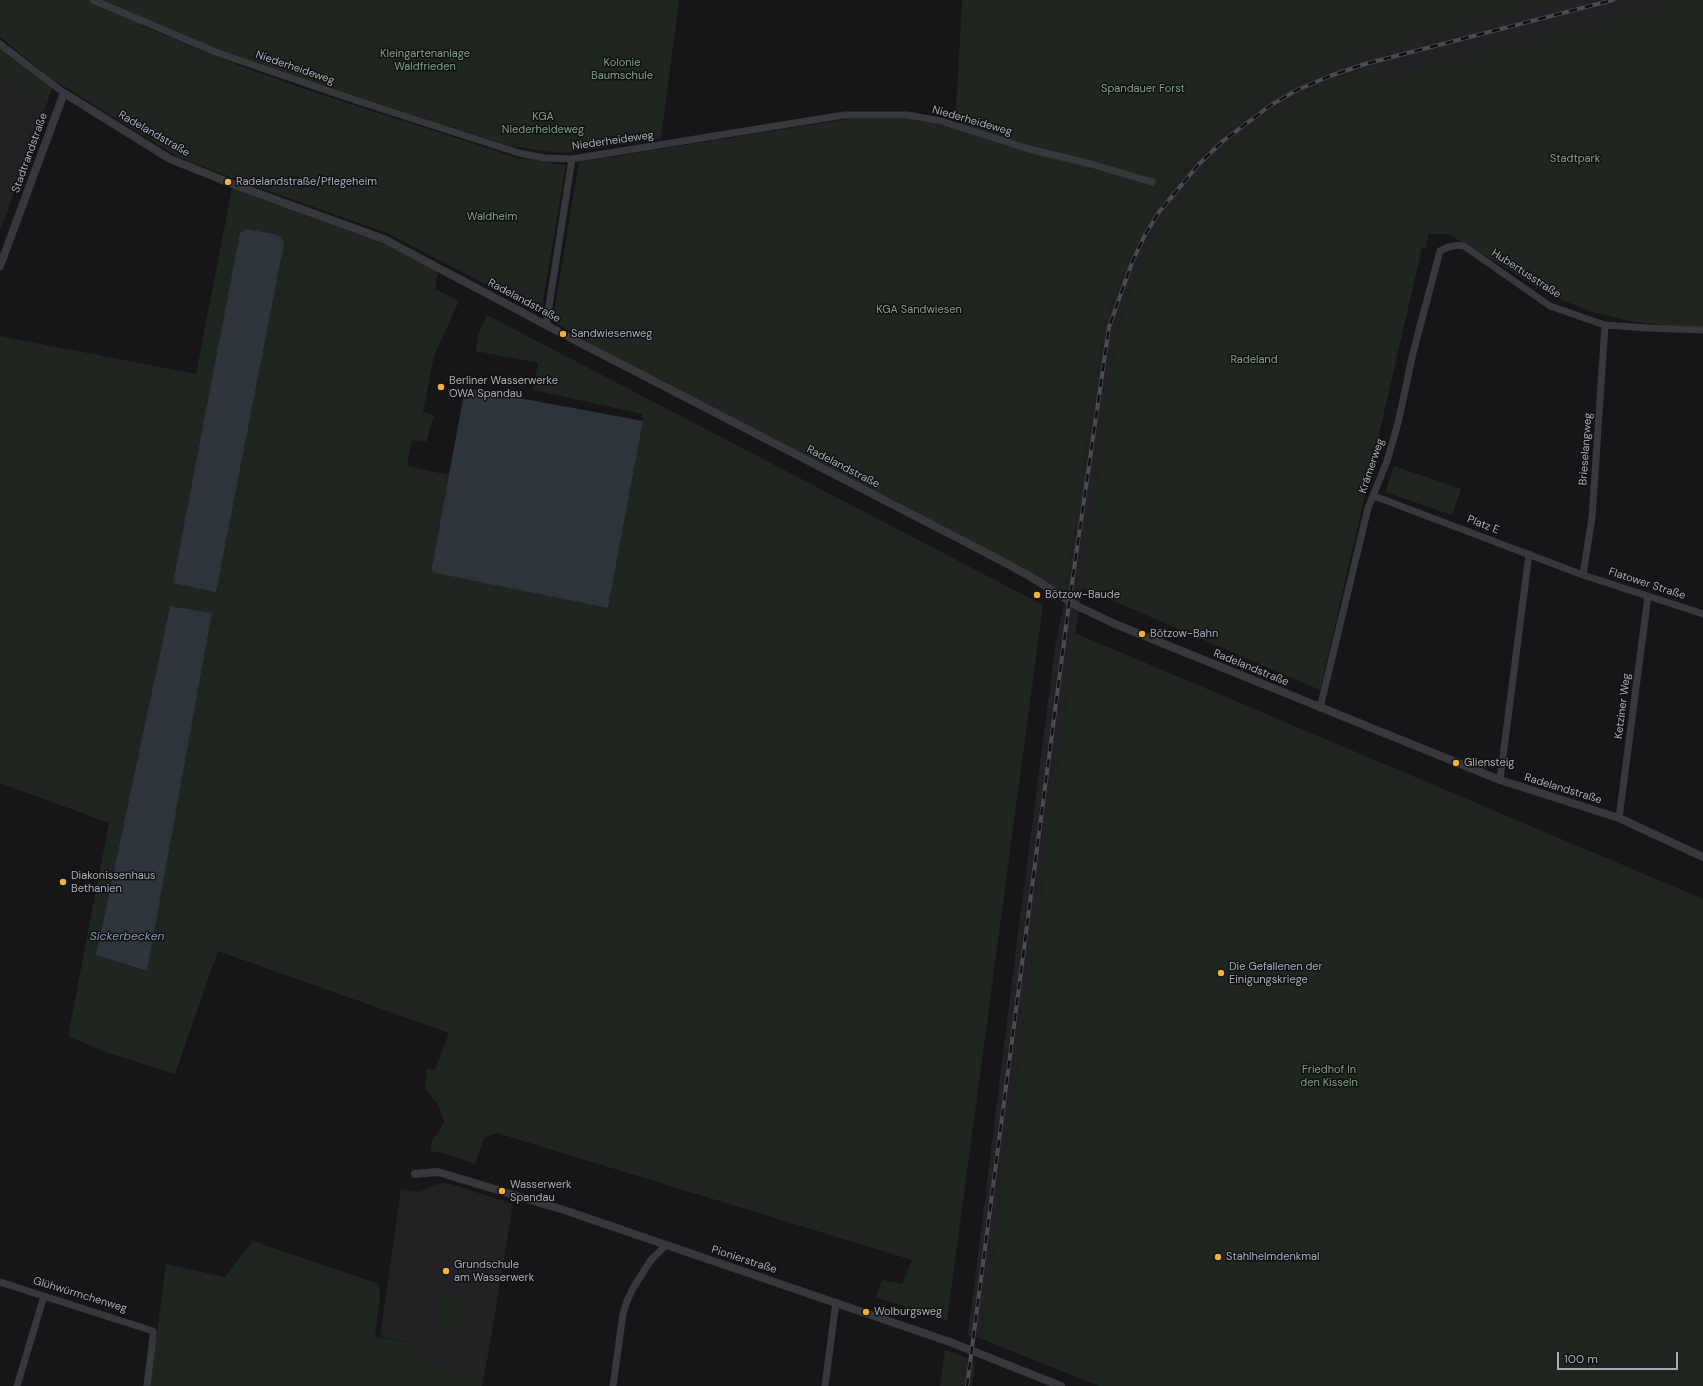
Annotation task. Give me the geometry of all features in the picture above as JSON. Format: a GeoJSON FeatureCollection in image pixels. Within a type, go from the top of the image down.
{"type":"FeatureCollection","features":[{"type":"Feature","properties":{"kind":"street","name":"Niederheideweg"},"geometry":{"type":"LineString","coordinates":[[93,0],[218,53],[355,100],[519,153],[544,158],[572,159],[844,115],[907,115],[941,122],[1029,149],[1091,164],[1152,182]]}},
{"type":"Feature","properties":{"kind":"street","name":"Radelandstraße"},"geometry":{"type":"LineString","coordinates":[[0,44],[64,93],[170,159],[235,185],[384,238],[546,325],[1006,563],[1091,613],[1320,708],[1500,780],[1619,818],[1703,857]]}},
{"type":"Feature","properties":{"kind":"street","name":"Stadtrandstraße"},"geometry":{"type":"LineString","coordinates":[[0,266],[64,93]]}},
{"type":"Feature","properties":{"kind":"street"},"geometry":{"type":"LineString","coordinates":[[546,325],[572,159]]}},
{"type":"Feature","properties":{"kind":"street","name":"Hubertusstraße"},"geometry":{"type":"LineString","coordinates":[[1458,245],[1464,246],[1550,306],[1605,325],[1689,331],[1703,330]]}},
{"type":"Feature","properties":{"kind":"street","name":"Krämerweg"},"geometry":{"type":"LineString","coordinates":[[1320,708],[1368,508],[1387,461],[1398,423],[1413,352],[1440,251],[1448,246],[1458,245]]}},
{"type":"Feature","properties":{"kind":"street","name":"Brieselangweg"},"geometry":{"type":"LineString","coordinates":[[1584,574],[1592,518],[1605,325]]}},
{"type":"Feature","properties":{"kind":"street","name":"Platz E"},"geometry":{"type":"LineString","coordinates":[[1374,496],[1584,574]]}},
{"type":"Feature","properties":{"kind":"street"},"geometry":{"type":"LineString","coordinates":[[1500,780],[1529,554]]}},
{"type":"Feature","properties":{"kind":"street","name":"Flatower Straße"},"geometry":{"type":"LineString","coordinates":[[1584,574],[1703,614]]}},
{"type":"Feature","properties":{"kind":"street","name":"Ketziner Weg"},"geometry":{"type":"LineString","coordinates":[[1619,818],[1648,596]]}},
{"type":"Feature","properties":{"kind":"street","name":"Pionierstraße"},"geometry":{"type":"LineString","coordinates":[[416,1174],[438,1172],[564,1210],[950,1342],[1061,1386]]}},
{"type":"Feature","properties":{"kind":"street"},"geometry":{"type":"LineString","coordinates":[[613,1386],[623,1314],[627,1301],[633,1288],[651,1260],[666,1245]]}},
{"type":"Feature","properties":{"kind":"street","name":"Glühwürmchenweg"},"geometry":{"type":"LineString","coordinates":[[0,1282],[153,1331],[154,1337],[147,1386]]}},
{"type":"Feature","properties":{"kind":"street"},"geometry":{"type":"LineString","coordinates":[[17,1386],[44,1296]]}},
{"type":"Feature","properties":{"kind":"street"},"geometry":{"type":"LineString","coordinates":[[826,1386],[836,1302]]}},
{"type":"Feature","properties":{"kind":"shaded area"},"geometry":{"type":"Polygon","coordinates":[[[1567,0],[1680,0],[1370,80],[1368,66],[1316,87],[1284,104],[1225,147],[1196,177],[1140,262],[1117,330],[1083,588],[1075,633],[982,1339],[968,1335],[1056,640],[1065,598],[1104,326],[1124,271],[1166,197],[1188,168],[1244,117],[1296,84],[1354,60],[1367,52],[1567,0]]]}},
{"type":"Feature","properties":{"kind":"shaded area"},"geometry":{"type":"Polygon","coordinates":[[[0,83],[47,103],[0,231],[0,83]]]}},
{"type":"Feature","properties":{"kind":"shaded area","name":"Grundschule am Wasserwerk"},"geometry":{"type":"Polygon","coordinates":[[[444,1183],[513,1204],[488,1355],[480,1354],[478,1369],[419,1361],[421,1344],[380,1337],[401,1189],[420,1192],[433,1185],[444,1183]]]}},
{"type":"Feature","properties":{"kind":"shaded area"},"geometry":{"type":"Polygon","coordinates":[[[964,1357],[975,1361],[972,1386],[960,1386],[964,1357]]]}},
{"type":"Feature","properties":{"kind":"green space"},"geometry":{"type":"Polygon","coordinates":[[[0,0],[679,0],[661,139],[563,153],[528,149],[526,147],[514,147],[218,53],[142,25],[243,67],[299,87],[518,158],[566,165],[541,313],[387,233],[251,185],[178,157],[49,77],[0,37],[0,0]]]}},
{"type":"Feature","properties":{"kind":"green space","name":"KGA Sandwiesen"},"geometry":{"type":"Polygon","coordinates":[[[962,0],[1568,0],[1367,52],[1354,60],[1296,84],[1244,117],[1188,168],[1166,197],[1124,271],[1104,326],[1065,598],[637,372],[556,323],[553,318],[579,162],[847,119],[911,119],[946,126],[1029,149],[961,126],[956,111],[962,0]]]}},
{"type":"Feature","properties":{"kind":"green space"},"geometry":{"type":"Polygon","coordinates":[[[1680,0],[1703,0],[1703,328],[1660,325],[1621,319],[1583,308],[1544,291],[1450,235],[1429,234],[1426,248],[1422,248],[1320,690],[1083,588],[1117,330],[1140,262],[1167,216],[1196,177],[1225,147],[1284,104],[1316,87],[1369,66],[1371,79],[1680,0]]]}},
{"type":"Feature","properties":{"kind":"green space"},"geometry":{"type":"Polygon","coordinates":[[[0,44],[53,86],[47,103],[0,83],[0,44]]]}},
{"type":"Feature","properties":{"kind":"green space"},"geometry":{"type":"Polygon","coordinates":[[[232,188],[383,241],[438,271],[435,289],[459,301],[434,356],[423,412],[434,415],[426,442],[412,440],[407,466],[449,475],[431,571],[608,608],[643,421],[642,414],[533,390],[538,363],[476,351],[478,335],[487,315],[1043,605],[947,1321],[876,1297],[882,1280],[902,1284],[912,1260],[497,1133],[484,1138],[475,1164],[444,1153],[431,1152],[432,1140],[440,1131],[444,1121],[437,1103],[425,1089],[427,1068],[435,1070],[449,1033],[218,951],[175,1074],[105,1052],[68,1036],[109,823],[0,783],[0,336],[196,374],[232,188]],[[247,229],[284,243],[279,235],[247,229]],[[170,606],[96,955],[146,971],[212,614],[170,606]]]}},
{"type":"Feature","properties":{"kind":"green space"},"geometry":{"type":"Polygon","coordinates":[[[1394,466],[1461,489],[1452,515],[1385,492],[1394,466]]]}},
{"type":"Feature","properties":{"kind":"green space","name":"Friedhof In den Kisseln"},"geometry":{"type":"Polygon","coordinates":[[[1075,633],[1703,899],[1703,1386],[1099,1386],[982,1339],[1075,633]]]}},
{"type":"Feature","properties":{"kind":"green space"},"geometry":{"type":"Polygon","coordinates":[[[253,1241],[379,1284],[380,1297],[375,1337],[421,1344],[419,1361],[477,1369],[480,1354],[488,1355],[482,1386],[150,1386],[166,1264],[225,1277],[253,1241]]]}},
{"type":"Feature","properties":{"kind":"green space"},"geometry":{"type":"Polygon","coordinates":[[[443,1291],[464,1293],[459,1331],[438,1328],[443,1291]]]}},
{"type":"Feature","properties":{"kind":"green space"},"geometry":{"type":"Polygon","coordinates":[[[945,1350],[964,1357],[960,1386],[940,1386],[945,1350]]]}},
{"type":"Feature","properties":{"kind":"water"},"geometry":{"type":"Polygon","coordinates":[[[247,229],[279,235],[284,243],[216,592],[173,583],[240,233],[247,229]]]}},
{"type":"Feature","properties":{"kind":"water"},"geometry":{"type":"Polygon","coordinates":[[[465,388],[643,421],[608,608],[431,572],[465,388]]]}},
{"type":"Feature","properties":{"kind":"water","name":"Sickerbecken"},"geometry":{"type":"Polygon","coordinates":[[[170,606],[212,613],[147,971],[96,955],[170,606]]]}},
{"type":"Feature","properties":{"kind":"railway"},"geometry":{"type":"LineString","coordinates":[[967,1386],[1068,611],[1109,327],[1133,260],[1145,235],[1159,212],[1199,164],[1223,141],[1271,105],[1297,90],[1330,76],[1365,64],[1613,0]]}},
{"type":"Feature","properties":{"kind":"place","name":"Radelandstraße/Pflegeheim"},"geometry":{"type":"Point","coordinates":[228,182]}},
{"type":"Feature","properties":{"kind":"place","name":"Sandwiesenweg"},"geometry":{"type":"Point","coordinates":[563,334]}},
{"type":"Feature","properties":{"kind":"place","name":"Berliner Wasserwerke OWA Spandau"},"geometry":{"type":"Point","coordinates":[441,387]}},
{"type":"Feature","properties":{"kind":"place","name":"Bötzow-Baude"},"geometry":{"type":"Point","coordinates":[1037,595]}},
{"type":"Feature","properties":{"kind":"place","name":"Bötzow-Bahn"},"geometry":{"type":"Point","coordinates":[1142,634]}},
{"type":"Feature","properties":{"kind":"place","name":"Gliensteig"},"geometry":{"type":"Point","coordinates":[1456,763]}},
{"type":"Feature","properties":{"kind":"place","name":"Diakonissenhaus Bethanien"},"geometry":{"type":"Point","coordinates":[63,882]}},
{"type":"Feature","properties":{"kind":"place","name":"Die Gefallenen der Einigungskriege"},"geometry":{"type":"Point","coordinates":[1221,973]}},
{"type":"Feature","properties":{"kind":"place","name":"Wasserwerk Spandau"},"geometry":{"type":"Point","coordinates":[502,1191]}},
{"type":"Feature","properties":{"kind":"place","name":"Stahlhelmdenkmal"},"geometry":{"type":"Point","coordinates":[1218,1257]}},
{"type":"Feature","properties":{"kind":"place","name":"Grundschule am Wasserwerk"},"geometry":{"type":"Point","coordinates":[446,1271]}},
{"type":"Feature","properties":{"kind":"place","name":"Wolburgsweg"},"geometry":{"type":"Point","coordinates":[866,1312]}},
{"type":"Feature","properties":{"kind":"park label","name":"Kleingartenanlage Waldfrieden"},"geometry":{"type":"Point","coordinates":[425,60]}},
{"type":"Feature","properties":{"kind":"park label","name":"Kolonie Baumschule"},"geometry":{"type":"Point","coordinates":[622,69]}},
{"type":"Feature","properties":{"kind":"park label","name":"Spandauer Forst"},"geometry":{"type":"Point","coordinates":[1143,89]}},
{"type":"Feature","properties":{"kind":"park label","name":"KGA Niederheideweg"},"geometry":{"type":"Point","coordinates":[543,123]}},
{"type":"Feature","properties":{"kind":"park label","name":"Stadtpark"},"geometry":{"type":"Point","coordinates":[1575,159]}},
{"type":"Feature","properties":{"kind":"park label","name":"Waldheim"},"geometry":{"type":"Point","coordinates":[492,217]}},
{"type":"Feature","properties":{"kind":"park label","name":"Radeland"},"geometry":{"type":"Point","coordinates":[1254,360]}}]}
